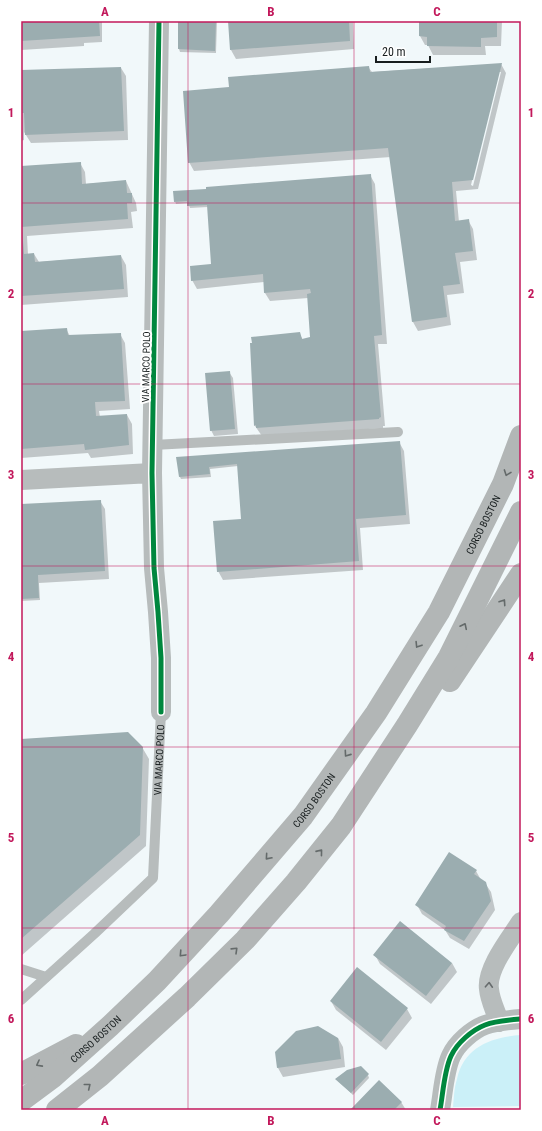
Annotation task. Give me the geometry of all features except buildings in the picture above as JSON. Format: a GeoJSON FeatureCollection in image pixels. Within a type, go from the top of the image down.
{"type":"FeatureCollection","features":[{"type":"Feature","properties":{"kind":"highway","name":"CORSO BOSTON"},"geometry":{"type":"LineString","coordinates":[[21,1101],[52,1078],[157,981],[219,914],[303,816],[376,713],[439,612],[503,484],[521,436]]}},
{"type":"Feature","properties":{"kind":"highway"},"geometry":{"type":"LineString","coordinates":[[341,826],[407,725],[449,657],[521,512]]}},
{"type":"Feature","properties":{"kind":"highway"},"geometry":{"type":"LineString","coordinates":[[57,1110],[106,1071],[187,997],[244,940],[296,882],[341,826],[401,756],[521,574]]}},
{"type":"Feature","properties":{"kind":"highway"},"geometry":{"type":"LineString","coordinates":[[21,1074],[110,1026]]}},
{"type":"Feature","properties":{"kind":"street","name":"VIA MARCO POLO"},"geometry":{"type":"LineString","coordinates":[[159,24],[154,445],[152,473],[154,568],[160,635],[161,712]]}},
{"type":"Feature","properties":{"kind":"street"},"geometry":{"type":"LineString","coordinates":[[21,480],[152,473]]}},
{"type":"Feature","properties":{"kind":"street"},"geometry":{"type":"LineString","coordinates":[[499,1022],[489,993],[488,988],[490,978],[496,960],[521,922]]}},
{"type":"Feature","properties":{"kind":"street"},"geometry":{"type":"LineString","coordinates":[[440,1110],[445,1078],[452,1056],[467,1035],[475,1029],[485,1025],[521,1019]]}},
{"type":"Feature","properties":{"kind":"lane"},"geometry":{"type":"LineString","coordinates":[[154,445],[398,432]]}},
{"type":"Feature","properties":{"kind":"lane","name":"VIA MARCO POLO"},"geometry":{"type":"LineString","coordinates":[[21,1000],[153,878],[161,712]]}},
{"type":"Feature","properties":{"kind":"lane"},"geometry":{"type":"LineString","coordinates":[[21,969],[46,977]]}},
{"type":"Feature","properties":{"kind":"shaded area"},"geometry":{"type":"Polygon","coordinates":[[[521,1035],[521,1106],[453,1107],[455,1086],[461,1068],[472,1052],[489,1041],[521,1035]]]}},
{"type":"Feature","properties":{"kind":"cycle path"},"geometry":{"type":"LineString","coordinates":[[159,21],[152,473],[154,568],[161,658],[161,712]]}},
{"type":"Feature","properties":{"kind":"cycle path"},"geometry":{"type":"LineString","coordinates":[[440,1110],[445,1075],[449,1062],[451,1056],[461,1042],[475,1030],[485,1025],[521,1019]]}}]}
